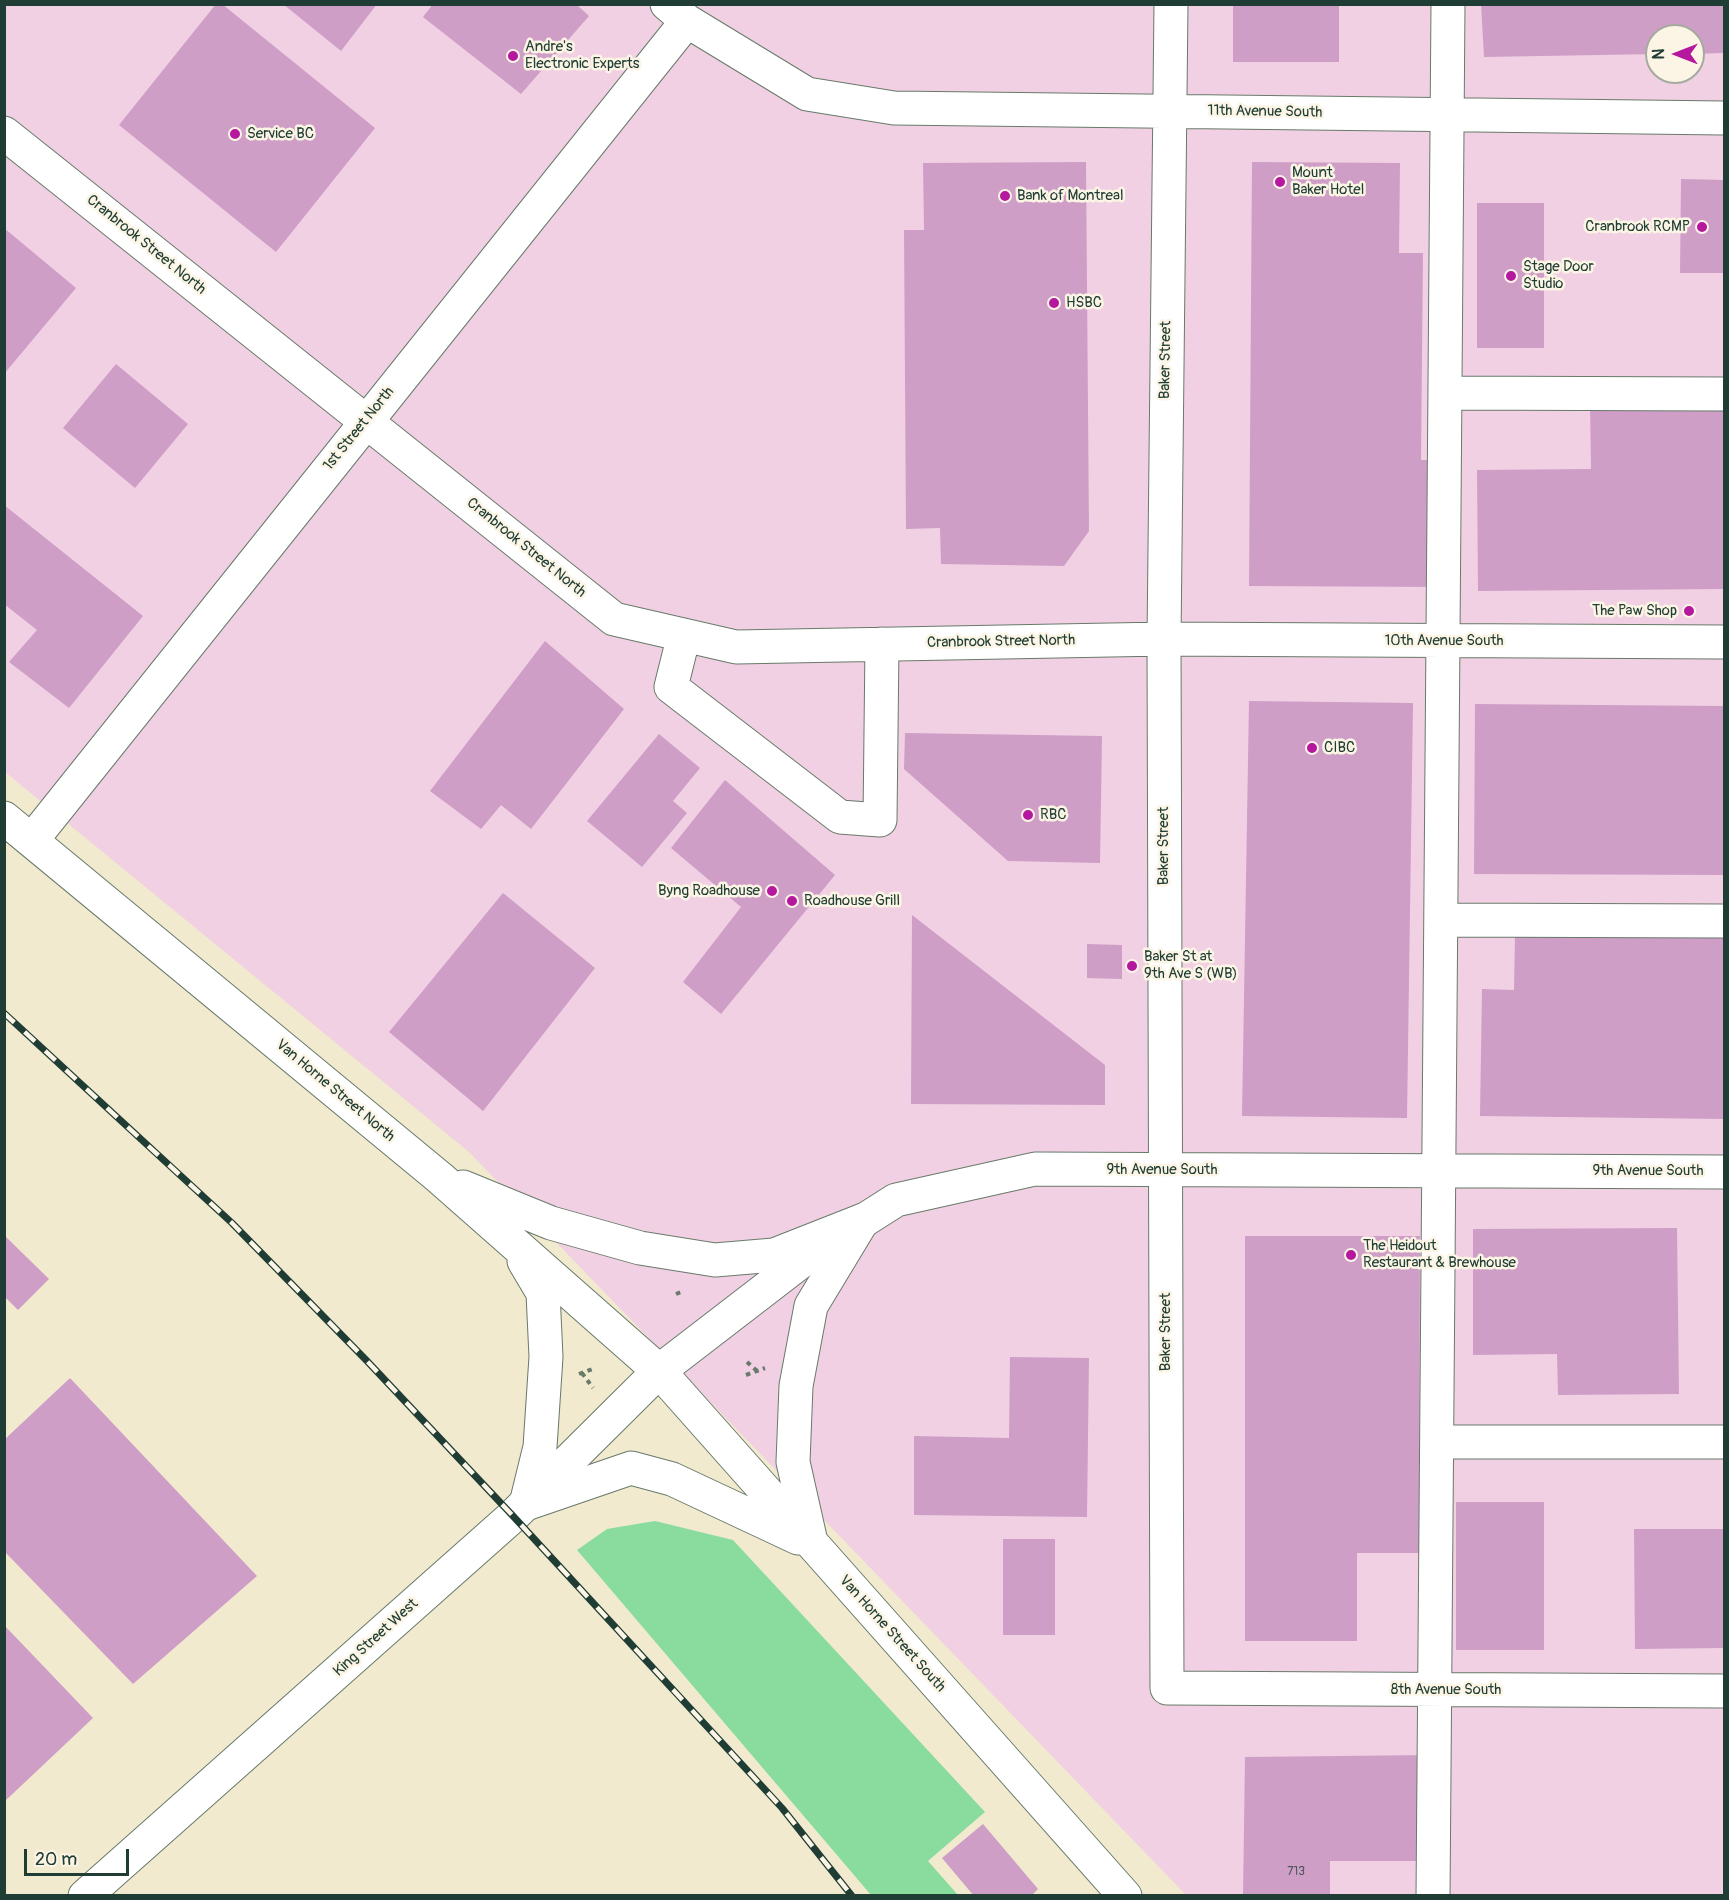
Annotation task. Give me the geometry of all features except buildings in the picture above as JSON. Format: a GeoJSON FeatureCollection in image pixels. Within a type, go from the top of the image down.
{"type":"FeatureCollection","features":[{"type":"Feature","properties":{"kind":"main road","name":"Baker Street"},"geometry":{"type":"LineString","coordinates":[[1167,1688],[1164,639],[1171,4]]}},
{"type":"Feature","properties":{"kind":"main road"},"geometry":{"type":"LineString","coordinates":[[1433,1896],[1448,4]]}},
{"type":"Feature","properties":{"kind":"main road","name":"11th Avenue South"},"geometry":{"type":"LineString","coordinates":[[677,13],[807,94],[894,108],[1725,118]]}},
{"type":"Feature","properties":{"kind":"main road","name":"1st Street North"},"geometry":{"type":"LineString","coordinates":[[32,840],[366,421],[677,13]]}},
{"type":"Feature","properties":{"kind":"main road","name":"Cranbrook Street North"},"geometry":{"type":"LineString","coordinates":[[4,133],[614,619],[736,647],[1164,639]]}},
{"type":"Feature","properties":{"kind":"main road"},"geometry":{"type":"LineString","coordinates":[[1445,393],[1725,394]]}},
{"type":"Feature","properties":{"kind":"main road"},"geometry":{"type":"LineString","coordinates":[[684,635],[671,687],[840,817],[880,820],[882,644]]}},
{"type":"Feature","properties":{"kind":"main road","name":"10th Avenue South"},"geometry":{"type":"LineString","coordinates":[[1164,639],[1725,642]]}},
{"type":"Feature","properties":{"kind":"main road","name":"Van Horne Street North"},"geometry":{"type":"LineString","coordinates":[[4,818],[440,1178],[659,1371]]}},
{"type":"Feature","properties":{"kind":"main road"},"geometry":{"type":"LineString","coordinates":[[1441,920],[1725,921]]}},
{"type":"Feature","properties":{"kind":"main road","name":"9th Avenue South"},"geometry":{"type":"LineString","coordinates":[[659,1371],[811,1254],[896,1200],[1035,1169],[1725,1172]]}},
{"type":"Feature","properties":{"kind":"main road"},"geometry":{"type":"LineString","coordinates":[[440,1178],[551,1223],[640,1248],[715,1260],[774,1255],[863,1220]]}},
{"type":"Feature","properties":{"kind":"main road"},"geometry":{"type":"LineString","coordinates":[[811,1544],[794,1462],[796,1386],[811,1306],[863,1220]]}},
{"type":"Feature","properties":{"kind":"main road"},"geometry":{"type":"LineString","coordinates":[[514,1244],[543,1293],[546,1357],[540,1447],[526,1504]]}},
{"type":"Feature","properties":{"kind":"main road","name":"King Street West"},"geometry":{"type":"LineString","coordinates":[[85,1896],[526,1504],[659,1371]]}},
{"type":"Feature","properties":{"kind":"main road","name":"Van Horne Street South"},"geometry":{"type":"LineString","coordinates":[[659,1371],[1125,1896]]}},
{"type":"Feature","properties":{"kind":"main road"},"geometry":{"type":"LineString","coordinates":[[1437,1442],[1725,1442]]}},
{"type":"Feature","properties":{"kind":"main road"},"geometry":{"type":"LineString","coordinates":[[526,1504],[631,1468],[672,1479],[811,1544]]}},
{"type":"Feature","properties":{"kind":"main road","name":"8th Avenue South"},"geometry":{"type":"LineString","coordinates":[[1167,1688],[1725,1691]]}},
{"type":"Feature","properties":{"kind":"path"},"geometry":{"type":"LineString","coordinates":[[747,1362],[757,1371]]}},
{"type":"Feature","properties":{"kind":"path"},"geometry":{"type":"LineString","coordinates":[[746,1375],[766,1367]]}},
{"type":"Feature","properties":{"kind":"path"},"geometry":{"type":"LineString","coordinates":[[582,1373],[593,1389]]}},
{"type":"Feature","properties":{"kind":"shaded area"},"geometry":{"type":"Polygon","coordinates":[[[4,5],[1724,5],[1724,1895],[1186,1895],[469,1152],[5,772],[4,5]]]}},
{"type":"Feature","properties":{"kind":"green space"},"geometry":{"type":"Polygon","coordinates":[[[655,1521],[733,1540],[985,1812],[928,1861],[958,1895],[871,1895],[577,1550],[607,1529],[655,1521]]]}},
{"type":"Feature","properties":{"kind":"railway"},"geometry":{"type":"LineString","coordinates":[[4,1013],[232,1223],[367,1361],[782,1808],[852,1896]]}},
{"type":"Feature","properties":{"kind":"place","name":"Andre's Electronic Experts"},"geometry":{"type":"Point","coordinates":[513,56]}},
{"type":"Feature","properties":{"kind":"place","name":"Service BC"},"geometry":{"type":"Point","coordinates":[235,134]}},
{"type":"Feature","properties":{"kind":"place","name":"Mount Baker Hotel"},"geometry":{"type":"Point","coordinates":[1280,182]}},
{"type":"Feature","properties":{"kind":"place","name":"Bank of Montreal"},"geometry":{"type":"Point","coordinates":[1005,196]}},
{"type":"Feature","properties":{"kind":"place","name":"Cranbrook RCMP"},"geometry":{"type":"Point","coordinates":[1702,227]}},
{"type":"Feature","properties":{"kind":"place","name":"Stage Door Studio"},"geometry":{"type":"Point","coordinates":[1511,276]}},
{"type":"Feature","properties":{"kind":"place","name":"HSBC"},"geometry":{"type":"Point","coordinates":[1054,303]}},
{"type":"Feature","properties":{"kind":"place","name":"The Paw Shop"},"geometry":{"type":"Point","coordinates":[1689,611]}},
{"type":"Feature","properties":{"kind":"place","name":"CIBC"},"geometry":{"type":"Point","coordinates":[1312,748]}},
{"type":"Feature","properties":{"kind":"place","name":"RBC"},"geometry":{"type":"Point","coordinates":[1028,815]}},
{"type":"Feature","properties":{"kind":"place","name":"Byng Roadhouse"},"geometry":{"type":"Point","coordinates":[772,891]}},
{"type":"Feature","properties":{"kind":"place","name":"Roadhouse Grill"},"geometry":{"type":"Point","coordinates":[792,901]}},
{"type":"Feature","properties":{"kind":"place","name":"Baker St at 9th Ave S (WB)"},"geometry":{"type":"Point","coordinates":[1132,966]}},
{"type":"Feature","properties":{"kind":"place","name":"The Heidout Restaurant & Brewhouse"},"geometry":{"type":"Point","coordinates":[1351,1255]}}]}
